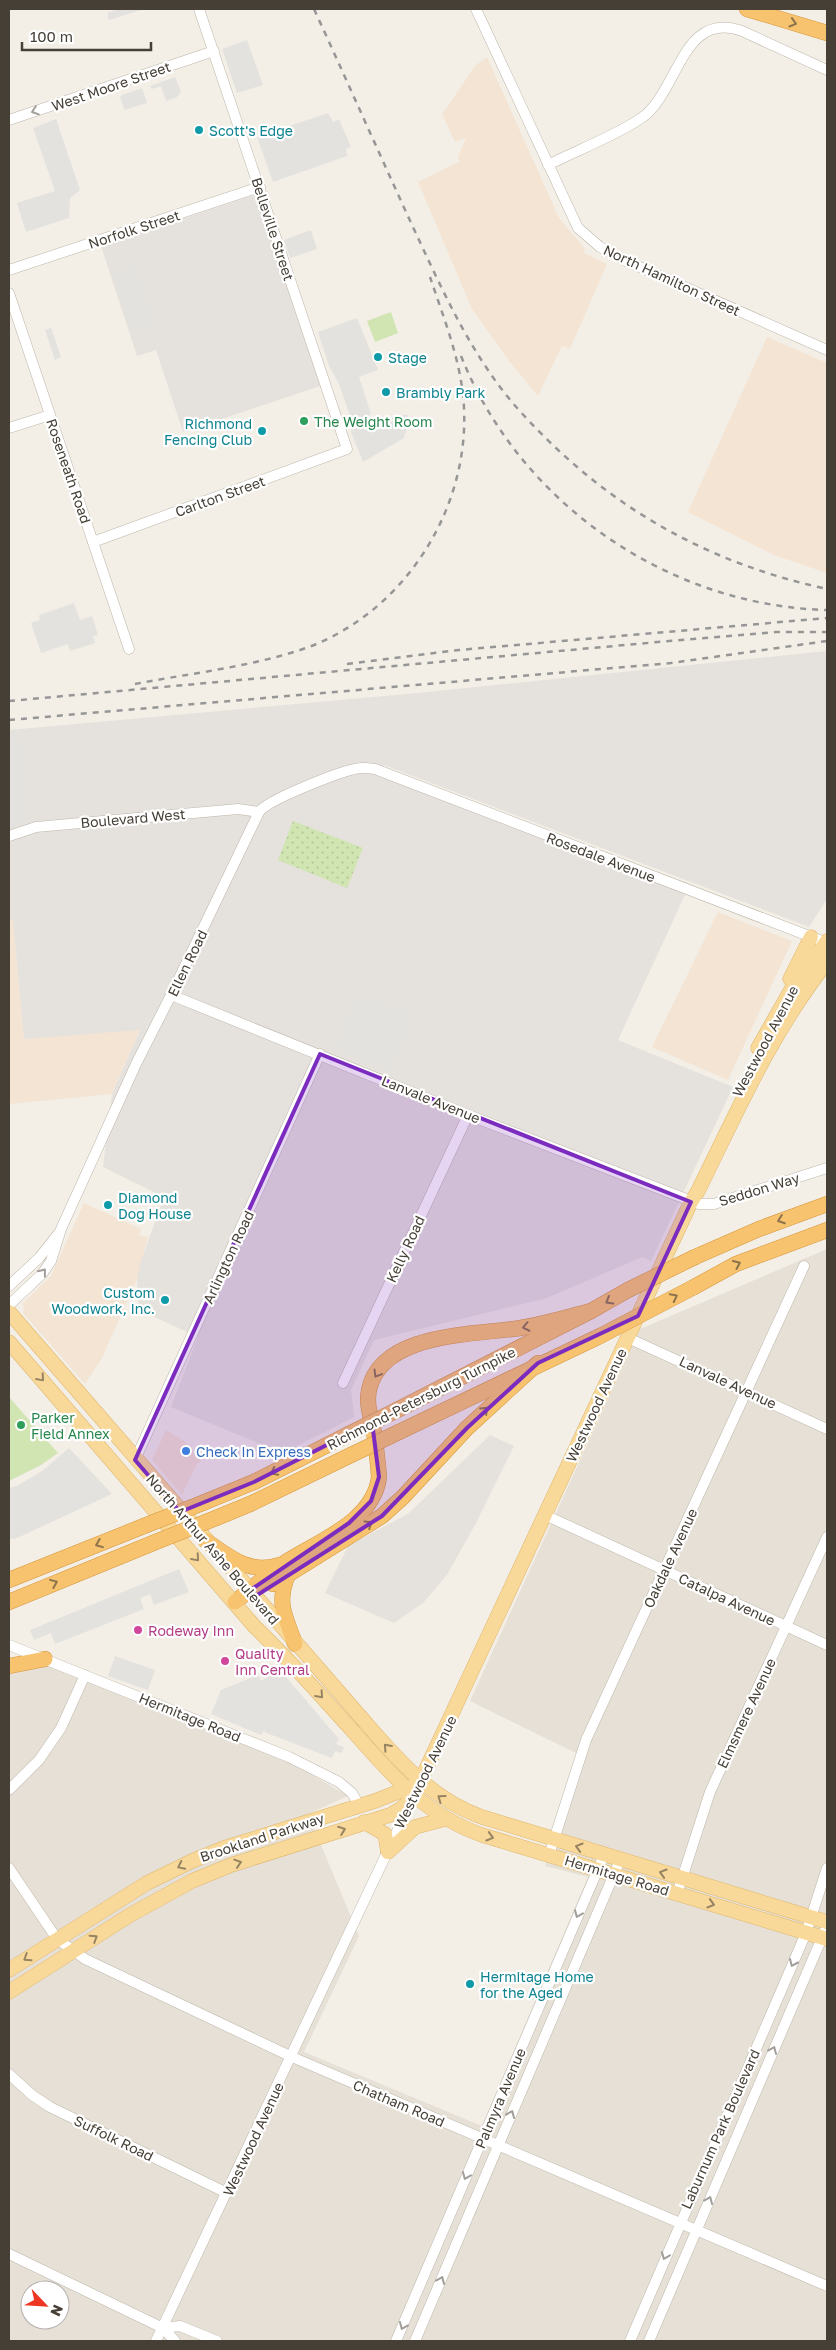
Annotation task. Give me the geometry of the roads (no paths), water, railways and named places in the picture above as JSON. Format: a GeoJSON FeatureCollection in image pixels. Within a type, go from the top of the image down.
{"type":"FeatureCollection","features":[{"type":"Feature","properties":{"kind":"highway"},"geometry":{"type":"LineString","coordinates":[[734,9],[753,11],[827,33]]}},
{"type":"Feature","properties":{"kind":"highway","name":"Richmond-Petersburg Turnpike"},"geometry":{"type":"LineString","coordinates":[[9,1580],[254,1482],[591,1312],[628,1290],[695,1257],[759,1229],[827,1204]]}},
{"type":"Feature","properties":{"kind":"highway","name":"Richmond-Petersburg Turnpike"},"geometry":{"type":"LineString","coordinates":[[9,1602],[250,1504],[538,1363],[600,1336],[736,1264],[827,1230]]}},
{"type":"Feature","properties":{"kind":"highway"},"geometry":{"type":"LineString","coordinates":[[237,1605],[356,1518],[366,1508],[375,1493],[379,1477],[368,1404],[369,1391],[373,1379],[384,1362],[401,1351],[420,1343],[522,1328],[591,1312]]}},
{"type":"Feature","properties":{"kind":"highway"},"geometry":{"type":"LineString","coordinates":[[205,1540],[229,1557],[254,1569],[286,1569],[382,1516],[403,1497],[474,1421],[538,1363]]}},
{"type":"Feature","properties":{"kind":"highway"},"geometry":{"type":"LineString","coordinates":[[286,1569],[281,1601],[295,1644]]}},
{"type":"Feature","properties":{"kind":"highway"},"geometry":{"type":"LineString","coordinates":[[9,1666],[45,1659]]}},
{"type":"Feature","properties":{"kind":"main road"},"geometry":{"type":"LineString","coordinates":[[772,1022],[781,997],[811,937]]}},
{"type":"Feature","properties":{"kind":"main road","name":"Westwood Avenue"},"geometry":{"type":"LineString","coordinates":[[690,1202],[692,1191],[772,1022],[798,979],[827,942]]}},
{"type":"Feature","properties":{"kind":"main road","name":"Westwood Avenue"},"geometry":{"type":"LineString","coordinates":[[421,1782],[690,1202],[698,1191],[767,1051],[803,994],[827,962]]}},
{"type":"Feature","properties":{"kind":"main road","name":"North Arthur Ashe Boulevard"},"geometry":{"type":"LineString","coordinates":[[9,1312],[68,1378],[135,1460],[295,1644],[421,1782]]}},
{"type":"Feature","properties":{"kind":"main road","name":"North Arthur Ashe Boulevard"},"geometry":{"type":"LineString","coordinates":[[9,1342],[237,1605],[410,1793]]}},
{"type":"Feature","properties":{"kind":"main road"},"geometry":{"type":"LineString","coordinates":[[61,1401],[85,1421],[120,1459],[130,1462],[135,1460]]}},
{"type":"Feature","properties":{"kind":"main road","name":"Brookland Parkway"},"geometry":{"type":"LineString","coordinates":[[9,1992],[146,1905],[192,1881],[231,1865],[398,1811],[410,1793],[421,1782]]}},
{"type":"Feature","properties":{"kind":"main road","name":"Hermitage Road"},"geometry":{"type":"LineString","coordinates":[[421,1782],[447,1802],[463,1811],[812,1918],[826,1931]]}},
{"type":"Feature","properties":{"kind":"main road","name":"Brookland Parkway"},"geometry":{"type":"LineString","coordinates":[[9,1970],[147,1883],[192,1861],[224,1848],[360,1805],[410,1793]]}},
{"type":"Feature","properties":{"kind":"main road","name":"Hermitage Road"},"geometry":{"type":"LineString","coordinates":[[410,1793],[445,1819],[482,1835],[806,1933],[826,1931]]}},
{"type":"Feature","properties":{"kind":"main road"},"geometry":{"type":"LineString","coordinates":[[388,1852],[415,1827],[445,1819]]}},
{"type":"Feature","properties":{"kind":"main road"},"geometry":{"type":"LineString","coordinates":[[364,1822],[385,1834],[388,1852]]}},
{"type":"Feature","properties":{"kind":"street","name":"Belleville Street"},"geometry":{"type":"LineString","coordinates":[[199,9],[347,449]]}},
{"type":"Feature","properties":{"kind":"street","name":"North Hamilton Street"},"geometry":{"type":"LineString","coordinates":[[476,9],[578,228],[600,247],[626,261],[827,350]]}},
{"type":"Feature","properties":{"kind":"street"},"geometry":{"type":"LineString","coordinates":[[548,165],[641,119],[656,103],[693,42],[707,30],[721,26],[736,29],[827,70]]}},
{"type":"Feature","properties":{"kind":"street","name":"West Moore Street"},"geometry":{"type":"LineString","coordinates":[[9,120],[214,51]]}},
{"type":"Feature","properties":{"kind":"street","name":"Norfolk Street"},"geometry":{"type":"LineString","coordinates":[[9,270],[260,188]]}},
{"type":"Feature","properties":{"kind":"street","name":"Roseneath Road"},"geometry":{"type":"LineString","coordinates":[[9,293],[129,649]]}},
{"type":"Feature","properties":{"kind":"street"},"geometry":{"type":"LineString","coordinates":[[9,428],[50,415]]}},
{"type":"Feature","properties":{"kind":"street","name":"Carlton Street"},"geometry":{"type":"LineString","coordinates":[[93,542],[347,449]]}},
{"type":"Feature","properties":{"kind":"street","name":"Rosedale Avenue"},"geometry":{"type":"LineString","coordinates":[[259,812],[270,802],[340,773],[356,768],[375,769],[827,942]]}},
{"type":"Feature","properties":{"kind":"street","name":"Boulevard West"},"geometry":{"type":"LineString","coordinates":[[9,836],[25,829],[45,826],[238,809],[259,812]]}},
{"type":"Feature","properties":{"kind":"street","name":"Ellen Road"},"geometry":{"type":"LineString","coordinates":[[9,1305],[47,1268],[54,1254],[61,1229],[136,1064],[259,812]]}},
{"type":"Feature","properties":{"kind":"street","name":"Lanvale Avenue"},"geometry":{"type":"LineString","coordinates":[[171,995],[690,1202]]}},
{"type":"Feature","properties":{"kind":"street","name":"Arlington Road"},"geometry":{"type":"LineString","coordinates":[[135,1460],[320,1054]]}},
{"type":"Feature","properties":{"kind":"street","name":"Kelly Road"},"geometry":{"type":"LineString","coordinates":[[343,1383],[468,1115]]}},
{"type":"Feature","properties":{"kind":"street","name":"Seddon Way"},"geometry":{"type":"LineString","coordinates":[[690,1202],[714,1204],[827,1168]]}},
{"type":"Feature","properties":{"kind":"street","name":"Ellen Road"},"geometry":{"type":"LineString","coordinates":[[9,1286],[39,1258],[61,1229]]}},
{"type":"Feature","properties":{"kind":"street","name":"Oakdale Avenue"},"geometry":{"type":"LineString","coordinates":[[549,1855],[579,1755],[804,1266]]}},
{"type":"Feature","properties":{"kind":"street","name":"Lanvale Avenue"},"geometry":{"type":"LineString","coordinates":[[628,1338],[827,1429]]}},
{"type":"Feature","properties":{"kind":"street","name":"Catalpa Avenue"},"geometry":{"type":"LineString","coordinates":[[545,1515],[827,1645]]}},
{"type":"Feature","properties":{"kind":"street","name":"Elmsmere Avenue"},"geometry":{"type":"LineString","coordinates":[[677,1894],[710,1792],[827,1537]]}},
{"type":"Feature","properties":{"kind":"street","name":"Hermitage Road"},"geometry":{"type":"LineString","coordinates":[[9,1645],[290,1757],[339,1782],[352,1793],[360,1805]]}},
{"type":"Feature","properties":{"kind":"street"},"geometry":{"type":"LineString","coordinates":[[9,1790],[39,1760],[61,1728],[84,1675]]}},
{"type":"Feature","properties":{"kind":"street","name":"Westwood Avenue"},"geometry":{"type":"LineString","coordinates":[[156,2341],[388,1852],[410,1793]]}},
{"type":"Feature","properties":{"kind":"street","name":"Palmyra Avenue"},"geometry":{"type":"LineString","coordinates":[[396,2341],[604,1855]]}},
{"type":"Feature","properties":{"kind":"street","name":"Palmyra Avenue"},"geometry":{"type":"LineString","coordinates":[[416,2341],[620,1860]]}},
{"type":"Feature","properties":{"kind":"street","name":"Chatham Road"},"geometry":{"type":"LineString","coordinates":[[9,1868],[57,1938],[85,1959],[292,2057],[695,2232],[827,2286]]}},
{"type":"Feature","properties":{"kind":"street","name":"Laburnum Park Boulevard"},"geometry":{"type":"LineString","coordinates":[[630,2341],[806,1933],[827,1868]]}},
{"type":"Feature","properties":{"kind":"street","name":"Laburnum Park Boulevard"},"geometry":{"type":"LineString","coordinates":[[650,2341],[695,2232],[826,1931]]}},
{"type":"Feature","properties":{"kind":"street","name":"Suffolk Road"},"geometry":{"type":"LineString","coordinates":[[9,2074],[32,2096],[50,2107],[227,2192]]}},
{"type":"Feature","properties":{"kind":"street"},"geometry":{"type":"LineString","coordinates":[[9,2254],[163,2328],[175,2341]]}},
{"type":"Feature","properties":{"kind":"street"},"geometry":{"type":"LineString","coordinates":[[163,2328],[180,2326],[217,2341]]}},
{"type":"Feature","properties":{"kind":"railway"},"geometry":{"type":"LineString","coordinates":[[314,9],[446,297],[486,367],[518,409],[551,443],[585,473],[620,501],[658,524],[697,545],[738,563],[827,589]]}},
{"type":"Feature","properties":{"kind":"railway"},"geometry":{"type":"LineString","coordinates":[[135,684],[242,665],[306,648],[341,632],[372,610],[400,584],[423,554],[442,520],[455,484],[463,446],[464,408],[463,391],[456,358],[430,277]]}},
{"type":"Feature","properties":{"kind":"railway"},"geometry":{"type":"LineString","coordinates":[[461,356],[487,409],[521,458],[561,500],[607,537],[657,567],[711,589],[768,604],[827,610]]}},
{"type":"Feature","properties":{"kind":"railway"},"geometry":{"type":"LineString","coordinates":[[347,664],[459,650],[827,618]]}},
{"type":"Feature","properties":{"kind":"railway"},"geometry":{"type":"LineString","coordinates":[[9,701],[669,641],[776,632],[827,632]]}},
{"type":"Feature","properties":{"kind":"railway"},"geometry":{"type":"LineString","coordinates":[[9,720],[671,663],[827,641]]}},
{"type":"Feature","properties":{"kind":"place","name":"Scott's Edge"},"geometry":{"type":"Point","coordinates":[199,130]}},
{"type":"Feature","properties":{"kind":"place","name":"Stage"},"geometry":{"type":"Point","coordinates":[378,357]}},
{"type":"Feature","properties":{"kind":"place","name":"Brambly Park"},"geometry":{"type":"Point","coordinates":[386,392]}},
{"type":"Feature","properties":{"kind":"place","name":"The Weight Room"},"geometry":{"type":"Point","coordinates":[304,421]}},
{"type":"Feature","properties":{"kind":"place","name":"Richmond Fencing Club"},"geometry":{"type":"Point","coordinates":[262,431]}},
{"type":"Feature","properties":{"kind":"place","name":"Diamond Dog House"},"geometry":{"type":"Point","coordinates":[108,1205]}},
{"type":"Feature","properties":{"kind":"place","name":"Custom Woodwork, Inc."},"geometry":{"type":"Point","coordinates":[165,1300]}},
{"type":"Feature","properties":{"kind":"place","name":"Parker Field Annex"},"geometry":{"type":"Point","coordinates":[21,1425]}},
{"type":"Feature","properties":{"kind":"place","name":"Check In Express"},"geometry":{"type":"Point","coordinates":[186,1451]}},
{"type":"Feature","properties":{"kind":"place","name":"Rodeway Inn"},"geometry":{"type":"Point","coordinates":[138,1630]}},
{"type":"Feature","properties":{"kind":"place","name":"Quality Inn Central"},"geometry":{"type":"Point","coordinates":[225,1661]}},
{"type":"Feature","properties":{"kind":"place","name":"Hermitage Home for the Aged"},"geometry":{"type":"Point","coordinates":[470,1984]}}]}
